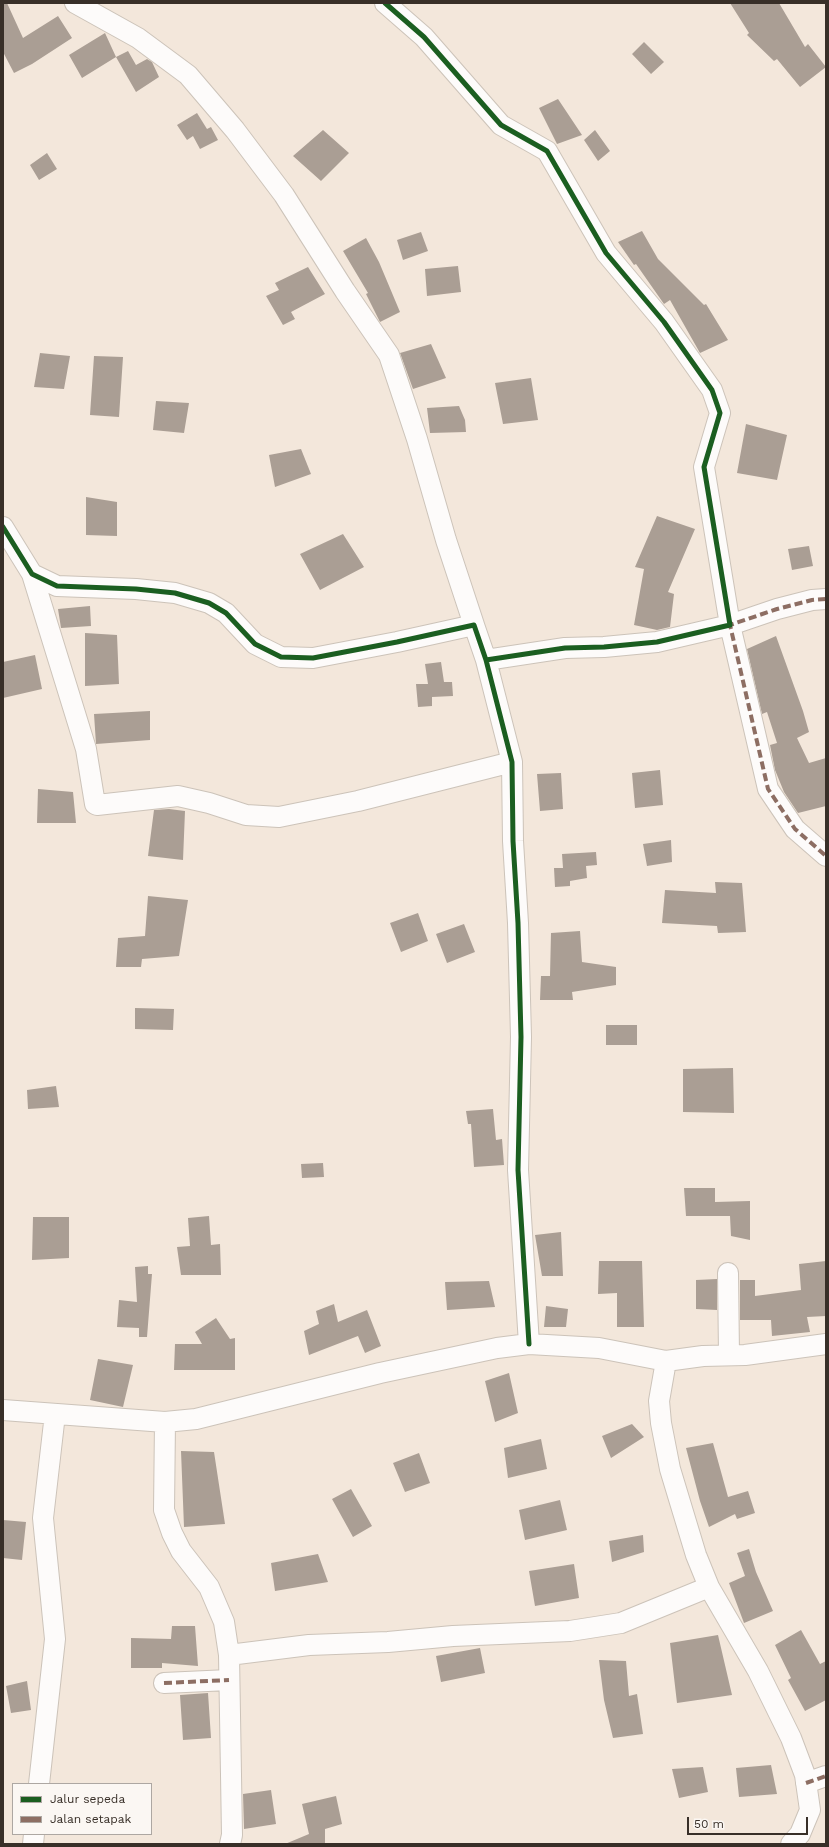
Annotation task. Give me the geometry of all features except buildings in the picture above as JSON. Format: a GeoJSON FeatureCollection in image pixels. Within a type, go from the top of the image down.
{"type":"FeatureCollection","features":[{"type":"Feature","properties":{"kind":"street"},"geometry":{"type":"LineString","coordinates":[[75,3],[138,38],[188,75],[235,130],[284,195],[345,291],[389,355],[418,439],[446,540],[486,660],[512,762],[513,841],[518,923],[521,1037],[518,1170],[529,1344]]}},
{"type":"Feature","properties":{"kind":"street"},"geometry":{"type":"LineString","coordinates":[[385,3],[424,37],[501,125],[547,151],[606,253],[664,322],[712,390],[720,413],[704,467],[730,626],[768,788],[795,829],[826,856]]}},
{"type":"Feature","properties":{"kind":"street"},"geometry":{"type":"LineString","coordinates":[[3,527],[32,574],[86,749],[95,804],[97,805],[178,796],[209,803],[246,815],[279,817],[358,801],[512,762]]}},
{"type":"Feature","properties":{"kind":"street"},"geometry":{"type":"LineString","coordinates":[[32,574],[57,586],[136,589],[167,592],[209,603],[226,613],[255,644],[281,657],[313,658],[474,625]]}},
{"type":"Feature","properties":{"kind":"street"},"geometry":{"type":"LineString","coordinates":[[486,660],[565,648],[610,647],[657,642],[730,626],[777,608],[812,600],[826,599]]}},
{"type":"Feature","properties":{"kind":"street"},"geometry":{"type":"LineString","coordinates":[[728,1273],[730,1355]]}},
{"type":"Feature","properties":{"kind":"street"},"geometry":{"type":"LineString","coordinates":[[3,1410],[165,1422],[196,1419],[380,1373],[497,1348],[529,1344],[599,1348],[666,1361],[703,1356],[745,1354],[826,1344]]}},
{"type":"Feature","properties":{"kind":"street"},"geometry":{"type":"LineString","coordinates":[[666,1361],[659,1401],[667,1454],[670,1469],[696,1555],[709,1587],[758,1672],[785,1725],[805,1775],[810,1810],[800,1834],[791,1844]]}},
{"type":"Feature","properties":{"kind":"street"},"geometry":{"type":"LineString","coordinates":[[39,1783],[55,1639],[43,1518],[55,1414]]}},
{"type":"Feature","properties":{"kind":"street"},"geometry":{"type":"LineString","coordinates":[[165,1422],[164,1510],[172,1533],[181,1551],[208,1587],[224,1622],[229,1655],[232,1835],[230,1844]]}},
{"type":"Feature","properties":{"kind":"street"},"geometry":{"type":"LineString","coordinates":[[229,1655],[309,1645],[388,1642],[453,1636],[570,1631],[621,1623],[709,1587]]}},
{"type":"Feature","properties":{"kind":"street"},"geometry":{"type":"LineString","coordinates":[[164,1683],[229,1680]]}},
{"type":"Feature","properties":{"kind":"street"},"geometry":{"type":"LineString","coordinates":[[806,1783],[826,1776]]}},
{"type":"Feature","properties":{"kind":"marked path"},"geometry":{"type":"LineString","coordinates":[[826,599],[812,600],[777,609],[730,625],[768,789],[795,829],[826,856]]}},
{"type":"Feature","properties":{"kind":"marked path"},"geometry":{"type":"LineString","coordinates":[[164,1683],[229,1680]]}},
{"type":"Feature","properties":{"kind":"marked path"},"geometry":{"type":"LineString","coordinates":[[806,1783],[826,1776]]}},
{"type":"Feature","properties":{"kind":"cycle path"},"geometry":{"type":"LineString","coordinates":[[385,3],[424,37],[501,125],[547,151],[606,253],[664,322],[712,390],[720,413],[704,467],[730,625],[657,642],[604,647],[565,648],[486,660]]}},
{"type":"Feature","properties":{"kind":"cycle path"},"geometry":{"type":"LineString","coordinates":[[3,527],[32,574],[57,586],[136,589],[175,593],[209,603],[226,613],[255,644],[281,657],[313,658],[474,625],[486,660],[512,762],[513,841],[518,923],[521,1037],[518,1170],[529,1344]]}}]}
